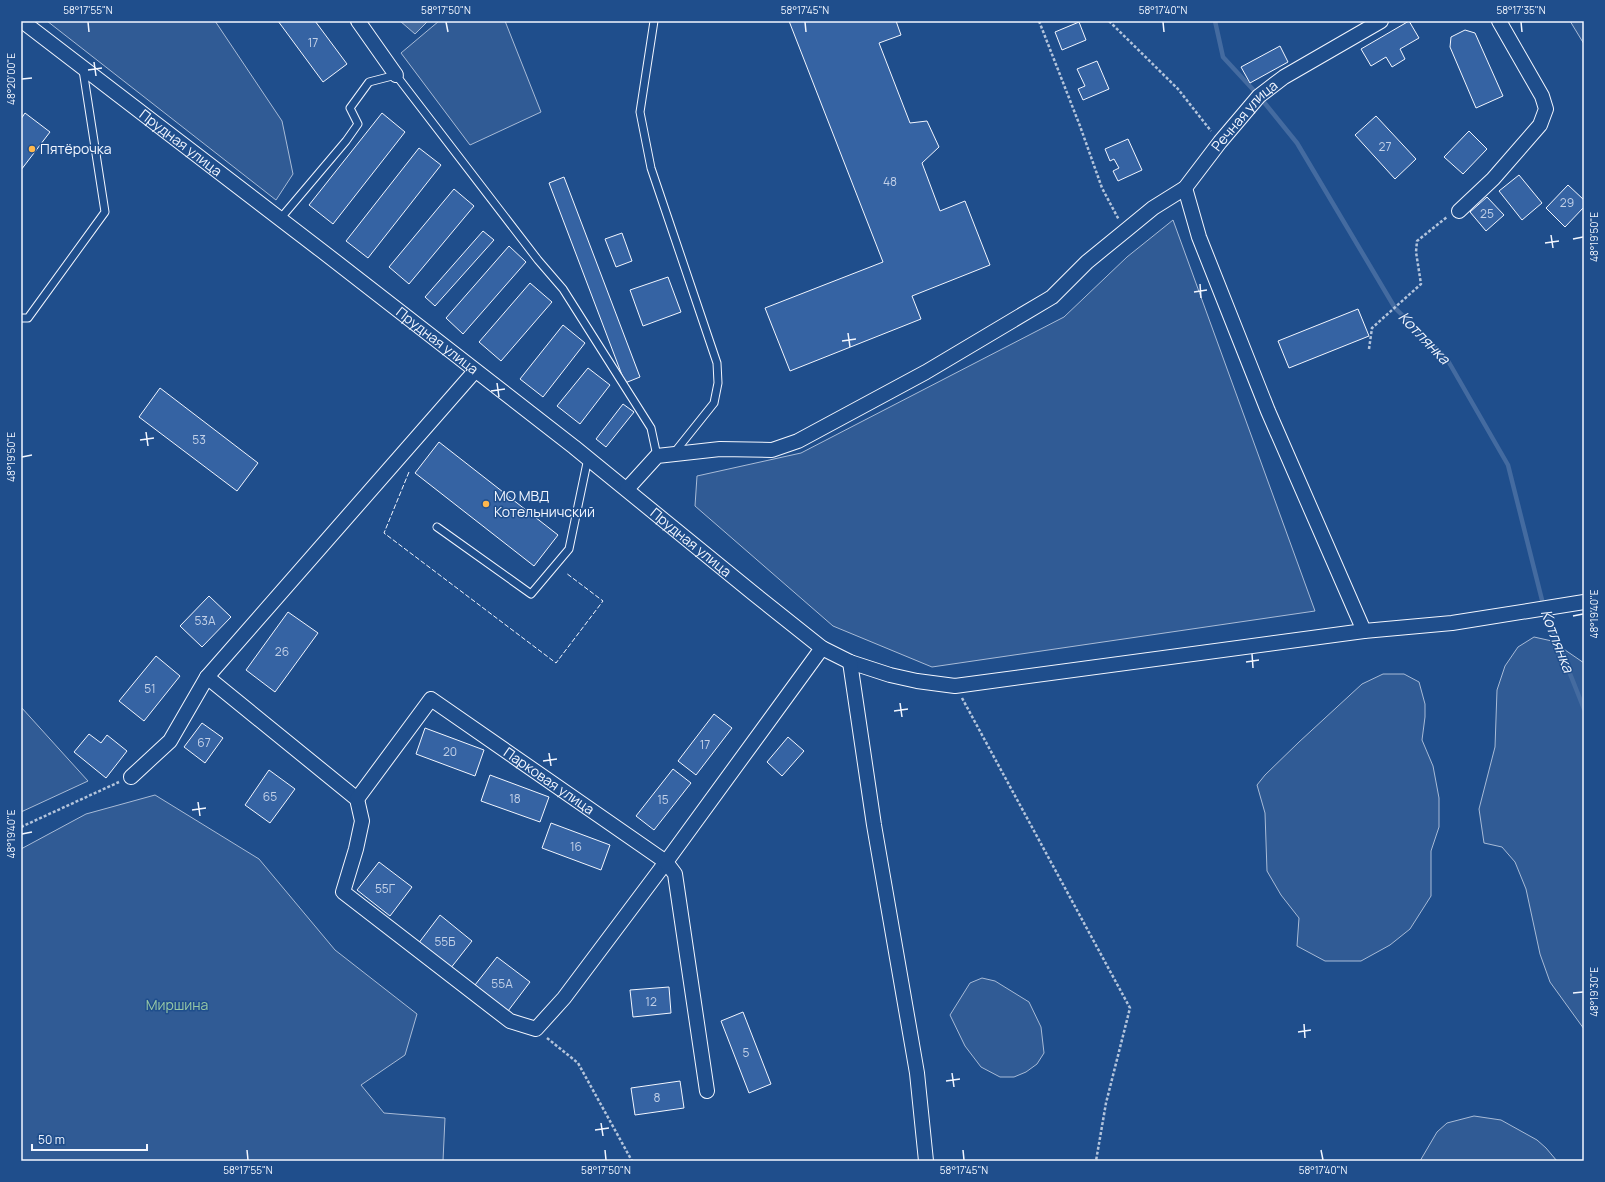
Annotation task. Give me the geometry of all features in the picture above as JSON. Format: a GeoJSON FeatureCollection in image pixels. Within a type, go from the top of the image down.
{"type":"FeatureCollection","features":[{"type":"Feature","properties":{"kind":"street","name":"Прудная улица"},"geometry":{"type":"LineString","coordinates":[[22,21],[401,311],[475,371],[588,458],[822,648],[850,662],[890,675],[917,681],[955,686],[1364,631],[1452,623],[1584,602]]}},
{"type":"Feature","properties":{"kind":"street"},"geometry":{"type":"LineString","coordinates":[[358,21],[396,75]]}},
{"type":"Feature","properties":{"kind":"street","name":"Речная улица"},"geometry":{"type":"LineString","coordinates":[[657,456],[720,449],[772,450],[798,441],[926,372],[1052,297],[1087,262],[1125,230],[1153,208],[1185,188],[1220,142],[1259,96],[1278,82],[1381,21]]}},
{"type":"Feature","properties":{"kind":"street"},"geometry":{"type":"LineString","coordinates":[[1459,211],[1493,179],[1540,125],[1546,109],[1542,96],[1499,21]]}},
{"type":"Feature","properties":{"kind":"street"},"geometry":{"type":"LineString","coordinates":[[1185,188],[1199,237],[1262,396],[1364,631]]}},
{"type":"Feature","properties":{"kind":"street"},"geometry":{"type":"LineString","coordinates":[[132,776],[170,741],[207,677],[475,371]]}},
{"type":"Feature","properties":{"kind":"street"},"geometry":{"type":"LineString","coordinates":[[627,490],[657,456]]}},
{"type":"Feature","properties":{"kind":"street"},"geometry":{"type":"LineString","coordinates":[[207,677],[357,799],[362,821],[356,849],[343,892],[510,1021],[536,1030],[564,998],[666,862],[822,648]]}},
{"type":"Feature","properties":{"kind":"street"},"geometry":{"type":"LineString","coordinates":[[850,662],[874,825],[917,1073],[926,1161]]}},
{"type":"Feature","properties":{"kind":"street","name":"Парковая улица"},"geometry":{"type":"LineString","coordinates":[[357,799],[431,699],[666,862],[676,874],[708,1091]]}},
{"type":"Feature","properties":{"kind":"lane"},"geometry":{"type":"LineString","coordinates":[[654,21],[640,112],[651,168],[717,363],[718,383],[714,403],[673,454]]}},
{"type":"Feature","properties":{"kind":"lane"},"geometry":{"type":"LineString","coordinates":[[21,318],[28,318],[105,212],[83,67]]}},
{"type":"Feature","properties":{"kind":"lane"},"geometry":{"type":"LineString","coordinates":[[280,219],[346,141],[358,124],[350,108],[369,82],[396,75],[534,254],[563,289],[651,428],[657,456]]}},
{"type":"Feature","properties":{"kind":"lane"},"geometry":{"type":"LineString","coordinates":[[437,527],[531,594],[569,549],[588,458]]}},
{"type":"Feature","properties":{"kind":"path"},"geometry":{"type":"LineString","coordinates":[[1039,21],[1080,126],[1102,188],[1125,230]]}},
{"type":"Feature","properties":{"kind":"path"},"geometry":{"type":"LineString","coordinates":[[1109,21],[1178,89],[1220,142]]}},
{"type":"Feature","properties":{"kind":"path"},"geometry":{"type":"LineString","coordinates":[[1369,349],[1372,328],[1421,284],[1416,252],[1417,241],[1447,216],[1459,211]]}},
{"type":"Feature","properties":{"kind":"path"},"geometry":{"type":"LineString","coordinates":[[955,686],[1130,1008],[1106,1103],[1096,1161]]}},
{"type":"Feature","properties":{"kind":"path"},"geometry":{"type":"LineString","coordinates":[[21,827],[132,776]]}},
{"type":"Feature","properties":{"kind":"path"},"geometry":{"type":"LineString","coordinates":[[536,1030],[578,1063],[632,1161]]}},
{"type":"Feature","properties":{"kind":"shaded area"},"geometry":{"type":"Polygon","coordinates":[[[47,21],[215,21],[282,121],[293,174],[276,200],[47,21]]]}},
{"type":"Feature","properties":{"kind":"shaded area"},"geometry":{"type":"Polygon","coordinates":[[[400,21],[428,21],[415,34],[400,21]]]}},
{"type":"Feature","properties":{"kind":"shaded area"},"geometry":{"type":"Polygon","coordinates":[[[439,21],[505,21],[541,112],[470,145],[401,53],[439,21]]]}},
{"type":"Feature","properties":{"kind":"shaded area"},"geometry":{"type":"Polygon","coordinates":[[[1570,21],[1584,21],[1584,44],[1570,21]]]}},
{"type":"Feature","properties":{"kind":"shaded area"},"geometry":{"type":"Polygon","coordinates":[[[1173,220],[1315,611],[932,667],[833,626],[695,506],[697,476],[801,453],[1064,317],[1127,257],[1173,220]]]}},
{"type":"Feature","properties":{"kind":"shaded area"},"geometry":{"type":"Polygon","coordinates":[[[1534,637],[1552,641],[1584,663],[1584,1029],[1550,982],[1540,954],[1526,889],[1515,862],[1502,847],[1484,843],[1479,809],[1495,747],[1497,690],[1505,666],[1518,647],[1534,637]]]}},
{"type":"Feature","properties":{"kind":"shaded area"},"geometry":{"type":"Polygon","coordinates":[[[1383,674],[1404,674],[1419,682],[1425,704],[1422,740],[1433,766],[1439,798],[1439,827],[1431,851],[1431,896],[1410,929],[1390,945],[1361,961],[1325,961],[1297,946],[1299,918],[1281,895],[1267,871],[1265,813],[1257,785],[1265,775],[1299,742],[1362,684],[1383,674]]]}},
{"type":"Feature","properties":{"kind":"shaded area"},"geometry":{"type":"Polygon","coordinates":[[[21,707],[88,781],[21,812],[21,707]]]}},
{"type":"Feature","properties":{"kind":"shaded area","name":"Миршина"},"geometry":{"type":"Polygon","coordinates":[[[155,795],[259,859],[335,950],[417,1014],[405,1055],[361,1085],[384,1113],[445,1118],[443,1161],[21,1161],[21,849],[86,814],[155,795]]]}},
{"type":"Feature","properties":{"kind":"shaded area"},"geometry":{"type":"Polygon","coordinates":[[[982,978],[995,981],[1029,1002],[1041,1027],[1044,1053],[1037,1064],[1026,1072],[1014,1077],[1000,1077],[981,1067],[965,1046],[950,1015],[970,983],[982,978]]]}},
{"type":"Feature","properties":{"kind":"shaded area"},"geometry":{"type":"Polygon","coordinates":[[[1474,1116],[1501,1120],[1537,1140],[1557,1161],[1420,1161],[1437,1132],[1447,1123],[1474,1116]]]}},
{"type":"Feature","properties":{"kind":"building"},"geometry":{"type":"Polygon","coordinates":[[[278,21],[315,21],[347,64],[323,82],[278,21]]]}},
{"type":"Feature","properties":{"kind":"building"},"geometry":{"type":"Polygon","coordinates":[[[789,21],[896,21],[901,35],[879,43],[910,123],[927,121],[939,147],[922,163],[940,211],[965,201],[990,265],[912,296],[921,319],[790,371],[765,308],[883,262],[789,21]]]}},
{"type":"Feature","properties":{"kind":"building"},"geometry":{"type":"Polygon","coordinates":[[[1409,21],[1419,38],[1400,49],[1405,59],[1392,67],[1386,57],[1371,66],[1361,49],[1409,21]]]}},
{"type":"Feature","properties":{"kind":"building"},"geometry":{"type":"Polygon","coordinates":[[[1079,22],[1086,40],[1062,50],[1055,32],[1079,22]]]}},
{"type":"Feature","properties":{"kind":"building"},"geometry":{"type":"Polygon","coordinates":[[[1465,30],[1475,33],[1503,96],[1476,108],[1450,47],[1451,37],[1465,30]]]}},
{"type":"Feature","properties":{"kind":"building"},"geometry":{"type":"Polygon","coordinates":[[[1280,46],[1288,62],[1250,83],[1241,67],[1280,46]]]}},
{"type":"Feature","properties":{"kind":"building"},"geometry":{"type":"Polygon","coordinates":[[[1097,61],[1109,89],[1083,100],[1078,89],[1085,86],[1077,69],[1097,61]]]}},
{"type":"Feature","properties":{"kind":"building"},"geometry":{"type":"Polygon","coordinates":[[[25,113],[50,132],[21,170],[21,119],[25,113]]]}},
{"type":"Feature","properties":{"kind":"building"},"geometry":{"type":"Polygon","coordinates":[[[382,113],[405,132],[333,224],[309,205],[382,113]]]}},
{"type":"Feature","properties":{"kind":"building"},"geometry":{"type":"Polygon","coordinates":[[[1376,116],[1416,159],[1395,179],[1355,135],[1376,116]]]}},
{"type":"Feature","properties":{"kind":"building"},"geometry":{"type":"Polygon","coordinates":[[[1469,131],[1487,149],[1463,174],[1444,157],[1469,131]]]}},
{"type":"Feature","properties":{"kind":"building"},"geometry":{"type":"Polygon","coordinates":[[[1128,139],[1142,170],[1118,181],[1113,171],[1119,168],[1114,159],[1110,161],[1105,149],[1128,139]]]}},
{"type":"Feature","properties":{"kind":"building"},"geometry":{"type":"Polygon","coordinates":[[[419,148],[441,165],[368,258],[346,241],[419,148]]]}},
{"type":"Feature","properties":{"kind":"building"},"geometry":{"type":"Polygon","coordinates":[[[1519,175],[1542,203],[1522,220],[1499,191],[1519,175]]]}},
{"type":"Feature","properties":{"kind":"building"},"geometry":{"type":"Polygon","coordinates":[[[564,177],[640,377],[625,383],[549,183],[564,177]]]}},
{"type":"Feature","properties":{"kind":"building"},"geometry":{"type":"Polygon","coordinates":[[[1568,185],[1584,200],[1584,207],[1565,227],[1546,208],[1568,185]]]}},
{"type":"Feature","properties":{"kind":"building"},"geometry":{"type":"Polygon","coordinates":[[[454,189],[474,206],[409,284],[389,267],[454,189]]]}},
{"type":"Feature","properties":{"kind":"building"},"geometry":{"type":"Polygon","coordinates":[[[1487,197],[1504,215],[1486,231],[1470,212],[1487,197]]]}},
{"type":"Feature","properties":{"kind":"building"},"geometry":{"type":"Polygon","coordinates":[[[483,231],[494,240],[435,306],[425,297],[483,231]]]}},
{"type":"Feature","properties":{"kind":"building"},"geometry":{"type":"Polygon","coordinates":[[[622,233],[632,261],[616,267],[605,239],[622,233]]]}},
{"type":"Feature","properties":{"kind":"building"},"geometry":{"type":"Polygon","coordinates":[[[509,246],[526,262],[463,334],[446,318],[509,246]]]}},
{"type":"Feature","properties":{"kind":"building"},"geometry":{"type":"Polygon","coordinates":[[[668,277],[681,312],[643,326],[630,290],[668,277]]]}},
{"type":"Feature","properties":{"kind":"building"},"geometry":{"type":"Polygon","coordinates":[[[530,283],[552,302],[501,361],[479,342],[530,283]]]}},
{"type":"Feature","properties":{"kind":"building"},"geometry":{"type":"Polygon","coordinates":[[[1358,309],[1369,336],[1289,368],[1278,341],[1358,309]]]}},
{"type":"Feature","properties":{"kind":"building"},"geometry":{"type":"Polygon","coordinates":[[[563,325],[585,343],[543,397],[520,379],[563,325]]]}},
{"type":"Feature","properties":{"kind":"building"},"geometry":{"type":"Polygon","coordinates":[[[588,368],[610,385],[580,424],[557,406],[588,368]]]}},
{"type":"Feature","properties":{"kind":"building"},"geometry":{"type":"Polygon","coordinates":[[[160,388],[258,463],[237,491],[139,417],[160,388]]]}},
{"type":"Feature","properties":{"kind":"building"},"geometry":{"type":"Polygon","coordinates":[[[623,404],[634,412],[606,447],[596,439],[623,404]]]}},
{"type":"Feature","properties":{"kind":"building","name":"МО МВД Котельничский"},"geometry":{"type":"Polygon","coordinates":[[[439,442],[558,535],[534,566],[415,473],[439,442]]]}},
{"type":"Feature","properties":{"kind":"building"},"geometry":{"type":"Polygon","coordinates":[[[209,596],[231,617],[202,647],[180,626],[209,596]]]}},
{"type":"Feature","properties":{"kind":"building"},"geometry":{"type":"Polygon","coordinates":[[[288,612],[318,633],[275,692],[246,670],[288,612]]]}},
{"type":"Feature","properties":{"kind":"building"},"geometry":{"type":"Polygon","coordinates":[[[156,656],[180,676],[144,721],[119,701],[156,656]]]}},
{"type":"Feature","properties":{"kind":"building"},"geometry":{"type":"Polygon","coordinates":[[[714,714],[732,728],[696,775],[678,761],[714,714]]]}},
{"type":"Feature","properties":{"kind":"building"},"geometry":{"type":"Polygon","coordinates":[[[202,723],[223,738],[205,763],[184,747],[202,723]]]}},
{"type":"Feature","properties":{"kind":"building"},"geometry":{"type":"Polygon","coordinates":[[[425,728],[484,750],[475,776],[416,754],[425,728]]]}},
{"type":"Feature","properties":{"kind":"building"},"geometry":{"type":"Polygon","coordinates":[[[89,734],[101,743],[107,735],[127,751],[106,778],[74,752],[89,734]]]}},
{"type":"Feature","properties":{"kind":"building"},"geometry":{"type":"Polygon","coordinates":[[[788,737],[804,751],[782,776],[767,762],[788,737]]]}},
{"type":"Feature","properties":{"kind":"building"},"geometry":{"type":"Polygon","coordinates":[[[673,769],[691,783],[654,830],[636,816],[673,769]]]}},
{"type":"Feature","properties":{"kind":"building"},"geometry":{"type":"Polygon","coordinates":[[[269,770],[295,789],[270,823],[245,805],[269,770]]]}},
{"type":"Feature","properties":{"kind":"building"},"geometry":{"type":"Polygon","coordinates":[[[490,775],[549,797],[540,822],[481,801],[490,775]]]}},
{"type":"Feature","properties":{"kind":"building"},"geometry":{"type":"Polygon","coordinates":[[[551,823],[610,845],[601,870],[542,848],[551,823]]]}},
{"type":"Feature","properties":{"kind":"building"},"geometry":{"type":"Polygon","coordinates":[[[379,862],[412,887],[390,916],[357,890],[379,862]]]}},
{"type":"Feature","properties":{"kind":"building"},"geometry":{"type":"Polygon","coordinates":[[[440,915],[472,941],[450,969],[418,944],[440,915]]]}},
{"type":"Feature","properties":{"kind":"building"},"geometry":{"type":"Polygon","coordinates":[[[497,957],[530,982],[508,1011],[475,985],[497,957]]]}},
{"type":"Feature","properties":{"kind":"building"},"geometry":{"type":"Polygon","coordinates":[[[669,987],[671,1013],[633,1017],[630,990],[669,987]]]}},
{"type":"Feature","properties":{"kind":"building"},"geometry":{"type":"Polygon","coordinates":[[[743,1012],[771,1084],[749,1093],[721,1021],[743,1012]]]}},
{"type":"Feature","properties":{"kind":"building"},"geometry":{"type":"Polygon","coordinates":[[[680,1081],[684,1108],[635,1115],[631,1088],[680,1081]]]}},
{"type":"Feature","properties":{"kind":"waterway","name":"Котлянка"},"geometry":{"type":"LineString","coordinates":[[1215,21],[1223,57],[1259,96],[1297,143],[1395,308],[1447,359],[1508,465],[1544,608],[1584,709]]}},
{"type":"Feature","properties":{"kind":"fence"},"geometry":{"type":"LineString","coordinates":[[409,472],[384,533],[556,663],[603,601],[566,573]]}},
{"type":"Feature","properties":{"kind":"place","name":"Пятёрочка"},"geometry":{"type":"Point","coordinates":[32,149]}},
{"type":"Feature","properties":{"kind":"place","name":"МО МВД Котельничский"},"geometry":{"type":"Point","coordinates":[486,504]}}]}
